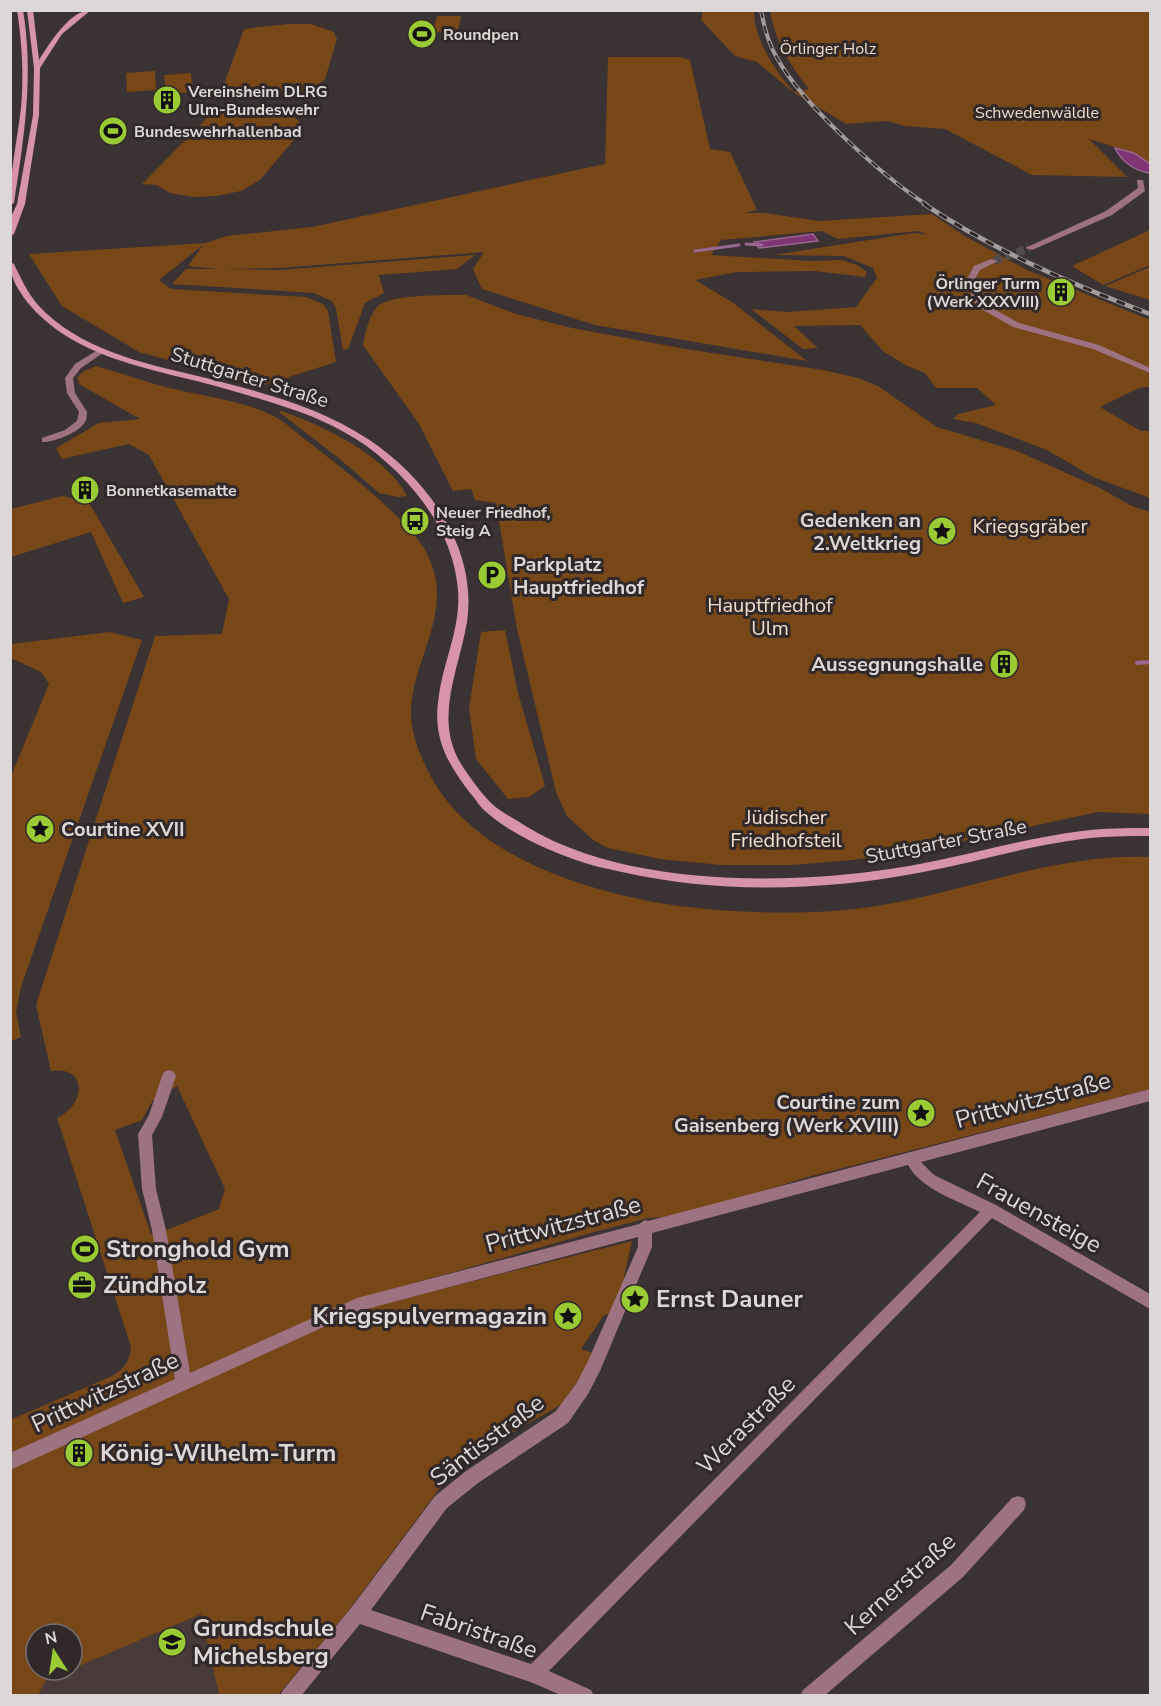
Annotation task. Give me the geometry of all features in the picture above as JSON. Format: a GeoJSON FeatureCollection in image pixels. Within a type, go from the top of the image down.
{"type":"FeatureCollection","features":[{"type":"Feature","properties":{"kind":"main road"},"geometry":{"type":"LineString","coordinates":[[10,203],[25,111],[27,63],[20,10]]}},
{"type":"Feature","properties":{"kind":"main road"},"geometry":{"type":"LineString","coordinates":[[37,68],[53,41],[88,10]]}},
{"type":"Feature","properties":{"kind":"main road"},"geometry":{"type":"LineString","coordinates":[[10,234],[21,204],[36,115],[37,68],[31,14]]}},
{"type":"Feature","properties":{"kind":"main road"},"geometry":{"type":"LineString","coordinates":[[10,211],[13,222]]}},
{"type":"Feature","properties":{"kind":"main road","name":"Stuttgarter Straße"},"geometry":{"type":"LineString","coordinates":[[10,264],[24,291],[45,314],[67,332],[102,351],[316,415],[376,448],[408,478],[441,523],[454,553],[462,582],[462,619],[441,703],[442,724],[448,749],[465,781],[481,800],[505,820],[543,842],[594,861],[645,873],[704,881],[778,883],[820,882],[892,874],[1082,834],[1150,832]]}},
{"type":"Feature","properties":{"kind":"street"},"geometry":{"type":"LineString","coordinates":[[1029,248],[1109,213],[1142,189],[1140,182]]}},
{"type":"Feature","properties":{"kind":"street"},"geometry":{"type":"LineString","coordinates":[[994,261],[977,268],[971,279],[976,299],[986,308],[1016,325],[1096,347],[1150,371]]}},
{"type":"Feature","properties":{"kind":"street"},"geometry":{"type":"LineString","coordinates":[[45,440],[68,432],[81,422],[83,411],[71,393],[69,378],[78,366],[102,351]]}},
{"type":"Feature","properties":{"kind":"street"},"geometry":{"type":"LineString","coordinates":[[169,1076],[155,1117],[145,1134],[149,1189],[159,1230],[184,1383]]}},
{"type":"Feature","properties":{"kind":"street","name":"Prittwitzstraße"},"geometry":{"type":"LineString","coordinates":[[10,1462],[357,1305],[1150,1095]]}},
{"type":"Feature","properties":{"kind":"street","name":"Frauensteige"},"geometry":{"type":"LineString","coordinates":[[910,1157],[917,1168],[929,1179],[991,1210],[1150,1302]]}},
{"type":"Feature","properties":{"kind":"street","name":"Werastraße"},"geometry":{"type":"LineString","coordinates":[[534,1674],[991,1210]]}},
{"type":"Feature","properties":{"kind":"street","name":"Säntisstraße"},"geometry":{"type":"LineString","coordinates":[[289,1695],[357,1614],[441,1502],[472,1477],[562,1417],[582,1389],[594,1366],[645,1247],[645,1227]]}},
{"type":"Feature","properties":{"kind":"street","name":"Kernerstraße"},"geometry":{"type":"LineString","coordinates":[[809,1695],[957,1571],[1018,1503]]}},
{"type":"Feature","properties":{"kind":"street","name":"Fabristraße"},"geometry":{"type":"LineString","coordinates":[[357,1614],[534,1674],[585,1695]]}},
{"type":"Feature","properties":{"kind":"shaded area"},"geometry":{"type":"Polygon","coordinates":[[[1115,148],[1134,153],[1150,164],[1150,173],[1129,165],[1115,148]]]}},
{"type":"Feature","properties":{"kind":"shaded area"},"geometry":{"type":"Polygon","coordinates":[[[813,234],[818,241],[759,248],[754,242],[813,234]]]}},
{"type":"Feature","properties":{"kind":"shaded area","name":"Grundschule Michelsberg"},"geometry":{"type":"Polygon","coordinates":[[[201,1614],[219,1695],[38,1696],[45,1682],[84,1682],[84,1664],[201,1614]]]}},
{"type":"Feature","properties":{"kind":"green space"},"geometry":{"type":"Polygon","coordinates":[[[703,11],[754,11],[758,32],[767,54],[794,92],[809,89],[784,52],[770,11],[1150,11],[1150,164],[1134,153],[1089,139],[1127,177],[1032,175],[945,129],[905,126],[887,121],[846,124],[793,92],[757,62],[735,56],[701,20],[703,11]]]}},
{"type":"Feature","properties":{"kind":"green space"},"geometry":{"type":"Polygon","coordinates":[[[437,16],[461,16],[458,33],[433,32],[437,16]]]}},
{"type":"Feature","properties":{"kind":"green space"},"geometry":{"type":"Polygon","coordinates":[[[311,24],[334,32],[337,39],[325,79],[301,92],[288,94],[222,90],[244,29],[311,24]]]}},
{"type":"Feature","properties":{"kind":"green space"},"geometry":{"type":"Polygon","coordinates":[[[608,57],[679,57],[690,60],[710,149],[730,152],[757,210],[745,213],[765,213],[819,221],[932,214],[963,235],[1027,270],[1150,320],[1150,387],[1139,388],[1100,407],[1141,431],[1150,431],[1150,498],[1093,477],[1047,450],[976,423],[953,419],[958,414],[996,405],[977,388],[936,388],[925,373],[907,366],[883,351],[860,325],[794,326],[818,348],[803,349],[751,309],[787,312],[856,307],[877,278],[873,268],[844,256],[773,255],[914,233],[928,235],[918,231],[838,239],[822,231],[721,240],[711,255],[811,261],[842,260],[857,265],[867,272],[865,277],[814,271],[737,272],[695,280],[732,302],[807,361],[595,325],[482,289],[473,269],[484,252],[279,268],[219,269],[280,270],[475,255],[457,269],[379,275],[384,293],[365,303],[348,349],[343,350],[336,308],[332,301],[314,293],[172,284],[186,269],[217,269],[188,266],[203,245],[159,280],[171,289],[306,297],[323,304],[328,311],[336,362],[261,386],[139,352],[62,306],[29,254],[206,243],[227,236],[312,227],[605,164],[608,57]]]}},
{"type":"Feature","properties":{"kind":"green space"},"geometry":{"type":"Polygon","coordinates":[[[155,71],[156,90],[127,92],[126,73],[155,71]]]}},
{"type":"Feature","properties":{"kind":"green space"},"geometry":{"type":"Polygon","coordinates":[[[191,73],[193,92],[166,94],[164,75],[191,73]]]}},
{"type":"Feature","properties":{"kind":"green space"},"geometry":{"type":"Polygon","coordinates":[[[251,110],[273,110],[288,114],[300,122],[303,129],[260,180],[241,191],[217,196],[193,197],[170,193],[157,185],[142,184],[213,112],[227,114],[251,110]]]}},
{"type":"Feature","properties":{"kind":"green space"},"geometry":{"type":"Polygon","coordinates":[[[1150,230],[1150,265],[1103,285],[1072,266],[1150,230]]]}},
{"type":"Feature","properties":{"kind":"green space"},"geometry":{"type":"Polygon","coordinates":[[[1150,267],[1150,300],[1105,286],[1150,267]]]}},
{"type":"Feature","properties":{"kind":"green space","name":"Hauptfriedhof Ulm"},"geometry":{"type":"Polygon","coordinates":[[[466,295],[516,314],[572,328],[686,349],[823,370],[858,378],[878,386],[937,427],[1017,451],[1100,488],[1132,506],[1150,512],[1150,814],[1098,812],[912,852],[792,865],[721,865],[660,859],[608,848],[593,840],[567,816],[556,792],[517,629],[496,503],[475,500],[471,489],[453,491],[419,424],[363,345],[372,314],[378,306],[385,302],[420,296],[466,295]]]}},
{"type":"Feature","properties":{"kind":"green space"},"geometry":{"type":"Polygon","coordinates":[[[96,366],[161,386],[231,401],[266,413],[286,424],[395,514],[422,544],[434,572],[437,590],[433,624],[417,675],[411,709],[413,732],[427,769],[445,798],[467,822],[494,843],[556,875],[622,895],[677,906],[786,913],[863,908],[899,902],[1077,861],[1150,857],[1150,1089],[804,1178],[688,1216],[648,1218],[598,1231],[351,1301],[190,1387],[363,1309],[632,1241],[616,1313],[604,1315],[581,1349],[596,1354],[562,1404],[457,1465],[345,1615],[278,1695],[219,1695],[201,1614],[84,1664],[84,1622],[24,1622],[24,1682],[45,1682],[38,1695],[11,1695],[10,1420],[112,1376],[126,1364],[131,1347],[57,1118],[74,1104],[79,1087],[72,1074],[51,1071],[36,1005],[155,636],[222,634],[229,599],[149,455],[129,444],[62,459],[56,448],[99,423],[140,419],[79,384],[77,378],[82,372],[96,366]],[[177,1086],[153,1100],[142,1120],[115,1130],[151,1234],[159,1233],[219,1209],[225,1189],[177,1086]]]}},
{"type":"Feature","properties":{"kind":"green space"},"geometry":{"type":"Polygon","coordinates":[[[279,412],[334,434],[369,455],[398,481],[407,496],[398,497],[379,493],[279,412]]]}},
{"type":"Feature","properties":{"kind":"green space"},"geometry":{"type":"Polygon","coordinates":[[[62,496],[88,501],[144,597],[123,603],[91,532],[11,557],[11,509],[62,496]]]}},
{"type":"Feature","properties":{"kind":"green space"},"geometry":{"type":"Polygon","coordinates":[[[505,630],[518,693],[545,786],[529,797],[508,799],[476,759],[469,708],[481,632],[505,630]]]}},
{"type":"Feature","properties":{"kind":"green space"},"geometry":{"type":"Polygon","coordinates":[[[110,632],[142,640],[21,987],[16,1012],[21,1037],[11,1041],[11,776],[49,684],[41,672],[11,658],[11,644],[110,632]]]}},
{"type":"Feature","properties":{"kind":"waterway"},"geometry":{"type":"LineString","coordinates":[[746,244],[762,245]]}},
{"type":"Feature","properties":{"kind":"waterway"},"geometry":{"type":"LineString","coordinates":[[695,251],[739,245]]}},
{"type":"Feature","properties":{"kind":"waterway"},"geometry":{"type":"LineString","coordinates":[[1137,663],[1150,662]]}},
{"type":"Feature","properties":{"kind":"tunnel"},"geometry":{"type":"LineString","coordinates":[[994,261],[1029,248]]}},
{"type":"Feature","properties":{"kind":"railway"},"geometry":{"type":"LineString","coordinates":[[761,10],[774,52],[789,77],[805,97],[866,158],[927,205]]}},
{"type":"Feature","properties":{"kind":"railway"},"geometry":{"type":"LineString","coordinates":[[924,204],[1006,252],[1091,291],[1150,314]]}},
{"type":"Feature","properties":{"kind":"place","name":"Roundpen"},"geometry":{"type":"Point","coordinates":[422,34]}},
{"type":"Feature","properties":{"kind":"place","name":"Vereinsheim DLRG Ulm-Bundeswehr"},"geometry":{"type":"Point","coordinates":[167,100]}},
{"type":"Feature","properties":{"kind":"place","name":"Bundeswehrhallenbad"},"geometry":{"type":"Point","coordinates":[113,131]}},
{"type":"Feature","properties":{"kind":"place","name":"Örlinger Turm (Werk XXXVIII)"},"geometry":{"type":"Point","coordinates":[1061,292]}},
{"type":"Feature","properties":{"kind":"place","name":"Bonnetkasematte"},"geometry":{"type":"Point","coordinates":[85,490]}},
{"type":"Feature","properties":{"kind":"place","name":"Neuer Friedhof, Steig A"},"geometry":{"type":"Point","coordinates":[415,521]}},
{"type":"Feature","properties":{"kind":"place","name":"Gedenken an 2.Weltkrieg"},"geometry":{"type":"Point","coordinates":[942,531]}},
{"type":"Feature","properties":{"kind":"place","name":"Parkplatz Hauptfriedhof"},"geometry":{"type":"Point","coordinates":[492,575]}},
{"type":"Feature","properties":{"kind":"place","name":"Aussegnungshalle"},"geometry":{"type":"Point","coordinates":[1004,664]}},
{"type":"Feature","properties":{"kind":"place","name":"Courtine XVII"},"geometry":{"type":"Point","coordinates":[40,829]}},
{"type":"Feature","properties":{"kind":"place","name":"Courtine zum Gaisenberg (Werk XVIII)"},"geometry":{"type":"Point","coordinates":[921,1113]}},
{"type":"Feature","properties":{"kind":"place","name":"Stronghold Gym"},"geometry":{"type":"Point","coordinates":[85,1249]}},
{"type":"Feature","properties":{"kind":"place","name":"Zündholz"},"geometry":{"type":"Point","coordinates":[82,1285]}},
{"type":"Feature","properties":{"kind":"place","name":"Ernst Dauner"},"geometry":{"type":"Point","coordinates":[635,1299]}},
{"type":"Feature","properties":{"kind":"place","name":"Kriegspulvermagazin"},"geometry":{"type":"Point","coordinates":[568,1316]}},
{"type":"Feature","properties":{"kind":"place","name":"König-Wilhelm-Turm"},"geometry":{"type":"Point","coordinates":[79,1453]}},
{"type":"Feature","properties":{"kind":"place","name":"Grundschule Michelsberg"},"geometry":{"type":"Point","coordinates":[172,1642]}},
{"type":"Feature","properties":{"kind":"park label","name":"Örlinger Holz"},"geometry":{"type":"Point","coordinates":[828,48]}},
{"type":"Feature","properties":{"kind":"park label","name":"Schwedenwäldle"},"geometry":{"type":"Point","coordinates":[1037,112]}},
{"type":"Feature","properties":{"kind":"park label","name":"Kriegsgräber"},"geometry":{"type":"Point","coordinates":[1030,526]}},
{"type":"Feature","properties":{"kind":"park label","name":"Jüdischer Friedhofsteil"},"geometry":{"type":"Point","coordinates":[786,828]}}]}
